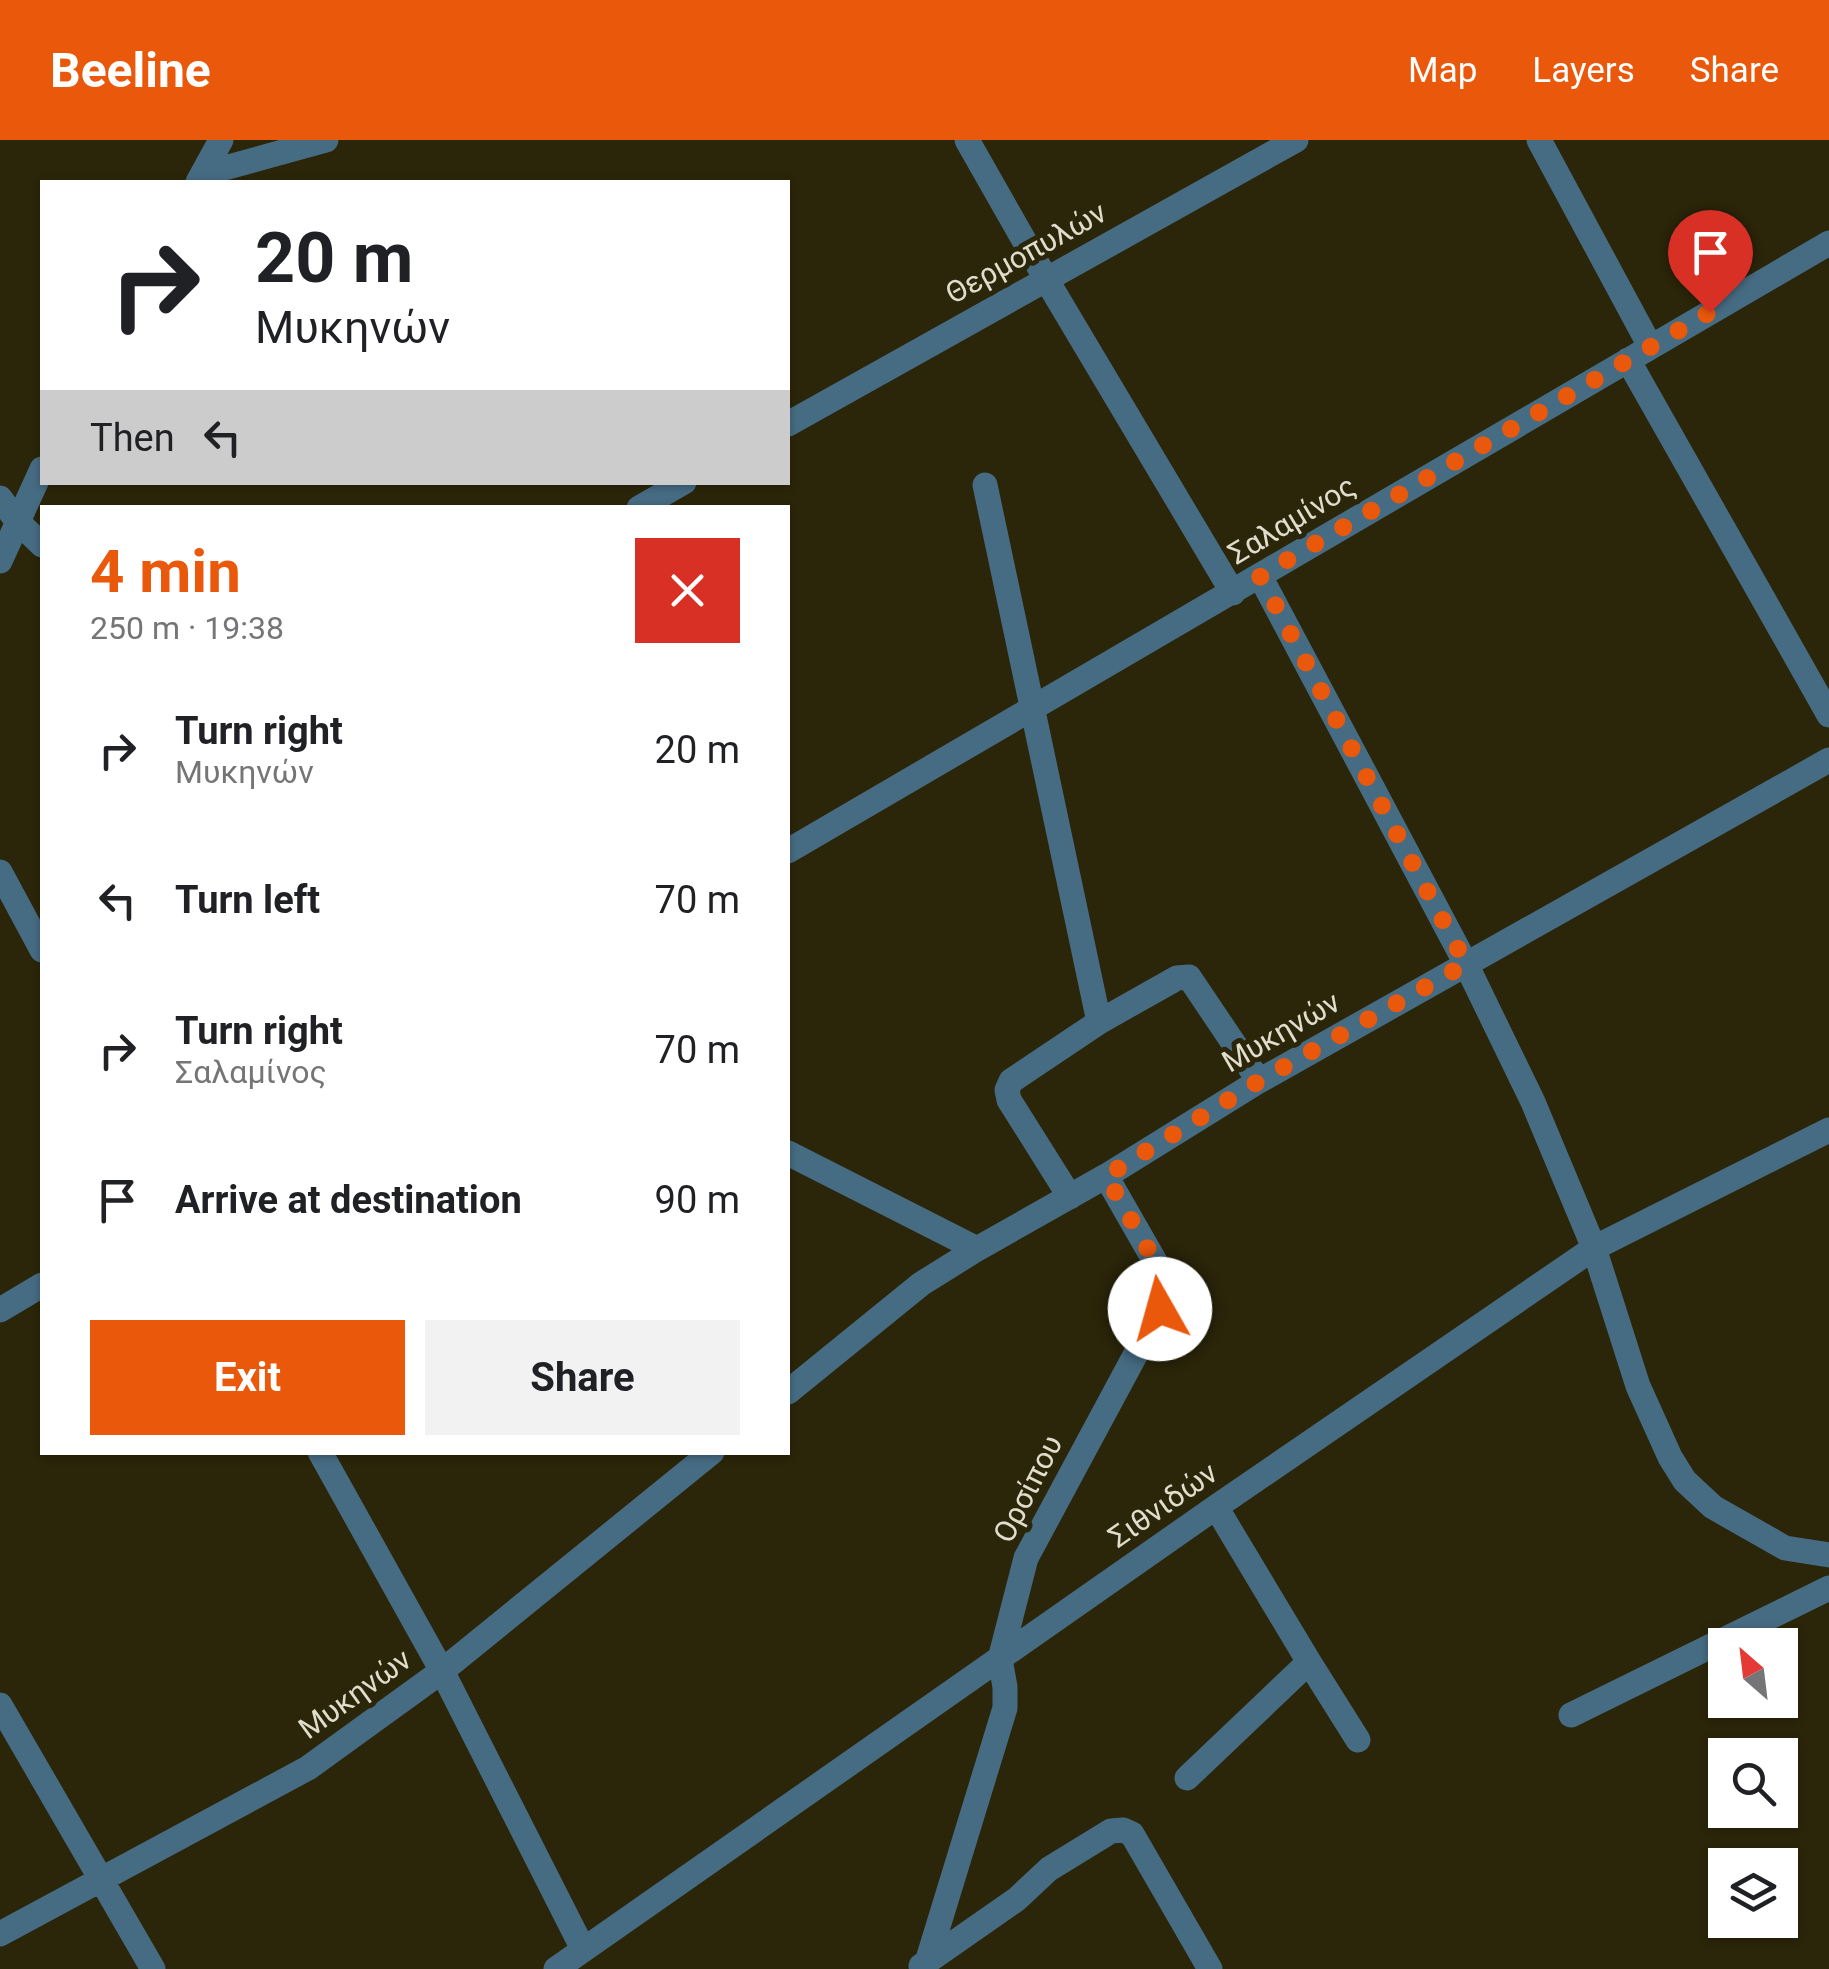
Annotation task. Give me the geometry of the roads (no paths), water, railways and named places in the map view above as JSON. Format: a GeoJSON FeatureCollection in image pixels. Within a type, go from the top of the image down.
{"type":"FeatureCollection","features":[{"type":"Feature","properties":{"kind":"street"},"geometry":{"type":"LineString","coordinates":[[200,178],[221,140]]}},
{"type":"Feature","properties":{"kind":"street"},"geometry":{"type":"LineString","coordinates":[[200,178],[326,140]]}},
{"type":"Feature","properties":{"kind":"street"},"geometry":{"type":"LineString","coordinates":[[967,140],[1233,593]]}},
{"type":"Feature","properties":{"kind":"street","name":"Θερμοπυλών"},"geometry":{"type":"LineString","coordinates":[[790,423],[1296,140]]}},
{"type":"Feature","properties":{"kind":"street"},"geometry":{"type":"LineString","coordinates":[[1538,140],[1650,346]]}},
{"type":"Feature","properties":{"kind":"street","name":"Σαλαμίνος"},"geometry":{"type":"LineString","coordinates":[[790,850],[1829,243]]}},
{"type":"Feature","properties":{"kind":"street"},"geometry":{"type":"LineString","coordinates":[[1628,360],[1829,715]]}},
{"type":"Feature","properties":{"kind":"street"},"geometry":{"type":"LineString","coordinates":[[0,561],[40,473]]}},
{"type":"Feature","properties":{"kind":"street"},"geometry":{"type":"LineString","coordinates":[[644,505],[679,485]]}},
{"type":"Feature","properties":{"kind":"street"},"geometry":{"type":"LineString","coordinates":[[986,485],[1100,1022]]}},
{"type":"Feature","properties":{"kind":"street"},"geometry":{"type":"LineString","coordinates":[[0,498],[40,543]]}},
{"type":"Feature","properties":{"kind":"street"},"geometry":{"type":"LineString","coordinates":[[1260,576],[1466,964],[1533,1102],[1594,1248],[1638,1386],[1670,1457],[1685,1481],[1713,1507],[1784,1548],[1829,1555]]}},
{"type":"Feature","properties":{"kind":"street","name":"Μυκηνών"},"geometry":{"type":"LineString","coordinates":[[790,1390],[921,1284],[1259,1081],[1829,760]]}},
{"type":"Feature","properties":{"kind":"street"},"geometry":{"type":"LineString","coordinates":[[0,872],[40,946]]}},
{"type":"Feature","properties":{"kind":"street"},"geometry":{"type":"LineString","coordinates":[[1070,1197],[1008,1100],[1007,1090],[1011,1081],[1100,1022],[1177,978],[1188,977],[1259,1081]]}},
{"type":"Feature","properties":{"kind":"street","name":"Σιθνιδών"},"geometry":{"type":"LineString","coordinates":[[556,1969],[1594,1248],[1829,1130]]}},
{"type":"Feature","properties":{"kind":"street"},"geometry":{"type":"LineString","coordinates":[[790,1154],[978,1250]]}},
{"type":"Feature","properties":{"kind":"street","name":"Ορσίπου"},"geometry":{"type":"LineString","coordinates":[[922,1968],[1004,1708],[1006,1688],[1000,1659],[1026,1558],[1160,1309],[1164,1290],[1157,1265],[1106,1176]]}},
{"type":"Feature","properties":{"kind":"street"},"geometry":{"type":"LineString","coordinates":[[0,1310],[40,1286]]}},
{"type":"Feature","properties":{"kind":"street"},"geometry":{"type":"LineString","coordinates":[[322,1455],[442,1671],[582,1949]]}},
{"type":"Feature","properties":{"kind":"street","name":"Μυκηνών"},"geometry":{"type":"LineString","coordinates":[[0,1934],[308,1768],[442,1671],[708,1455]]}},
{"type":"Feature","properties":{"kind":"street"},"geometry":{"type":"LineString","coordinates":[[1216,1507],[1358,1740]]}},
{"type":"Feature","properties":{"kind":"street"},"geometry":{"type":"LineString","coordinates":[[1571,1715],[1829,1588]]}},
{"type":"Feature","properties":{"kind":"street"},"geometry":{"type":"LineString","coordinates":[[1187,1778],[1309,1662]]}},
{"type":"Feature","properties":{"kind":"street"},"geometry":{"type":"LineString","coordinates":[[0,1705],[153,1969]]}},
{"type":"Feature","properties":{"kind":"street"},"geometry":{"type":"LineString","coordinates":[[922,1968],[1017,1899],[1049,1869],[1111,1832],[1123,1830],[1132,1834],[1210,1969]]}}]}
